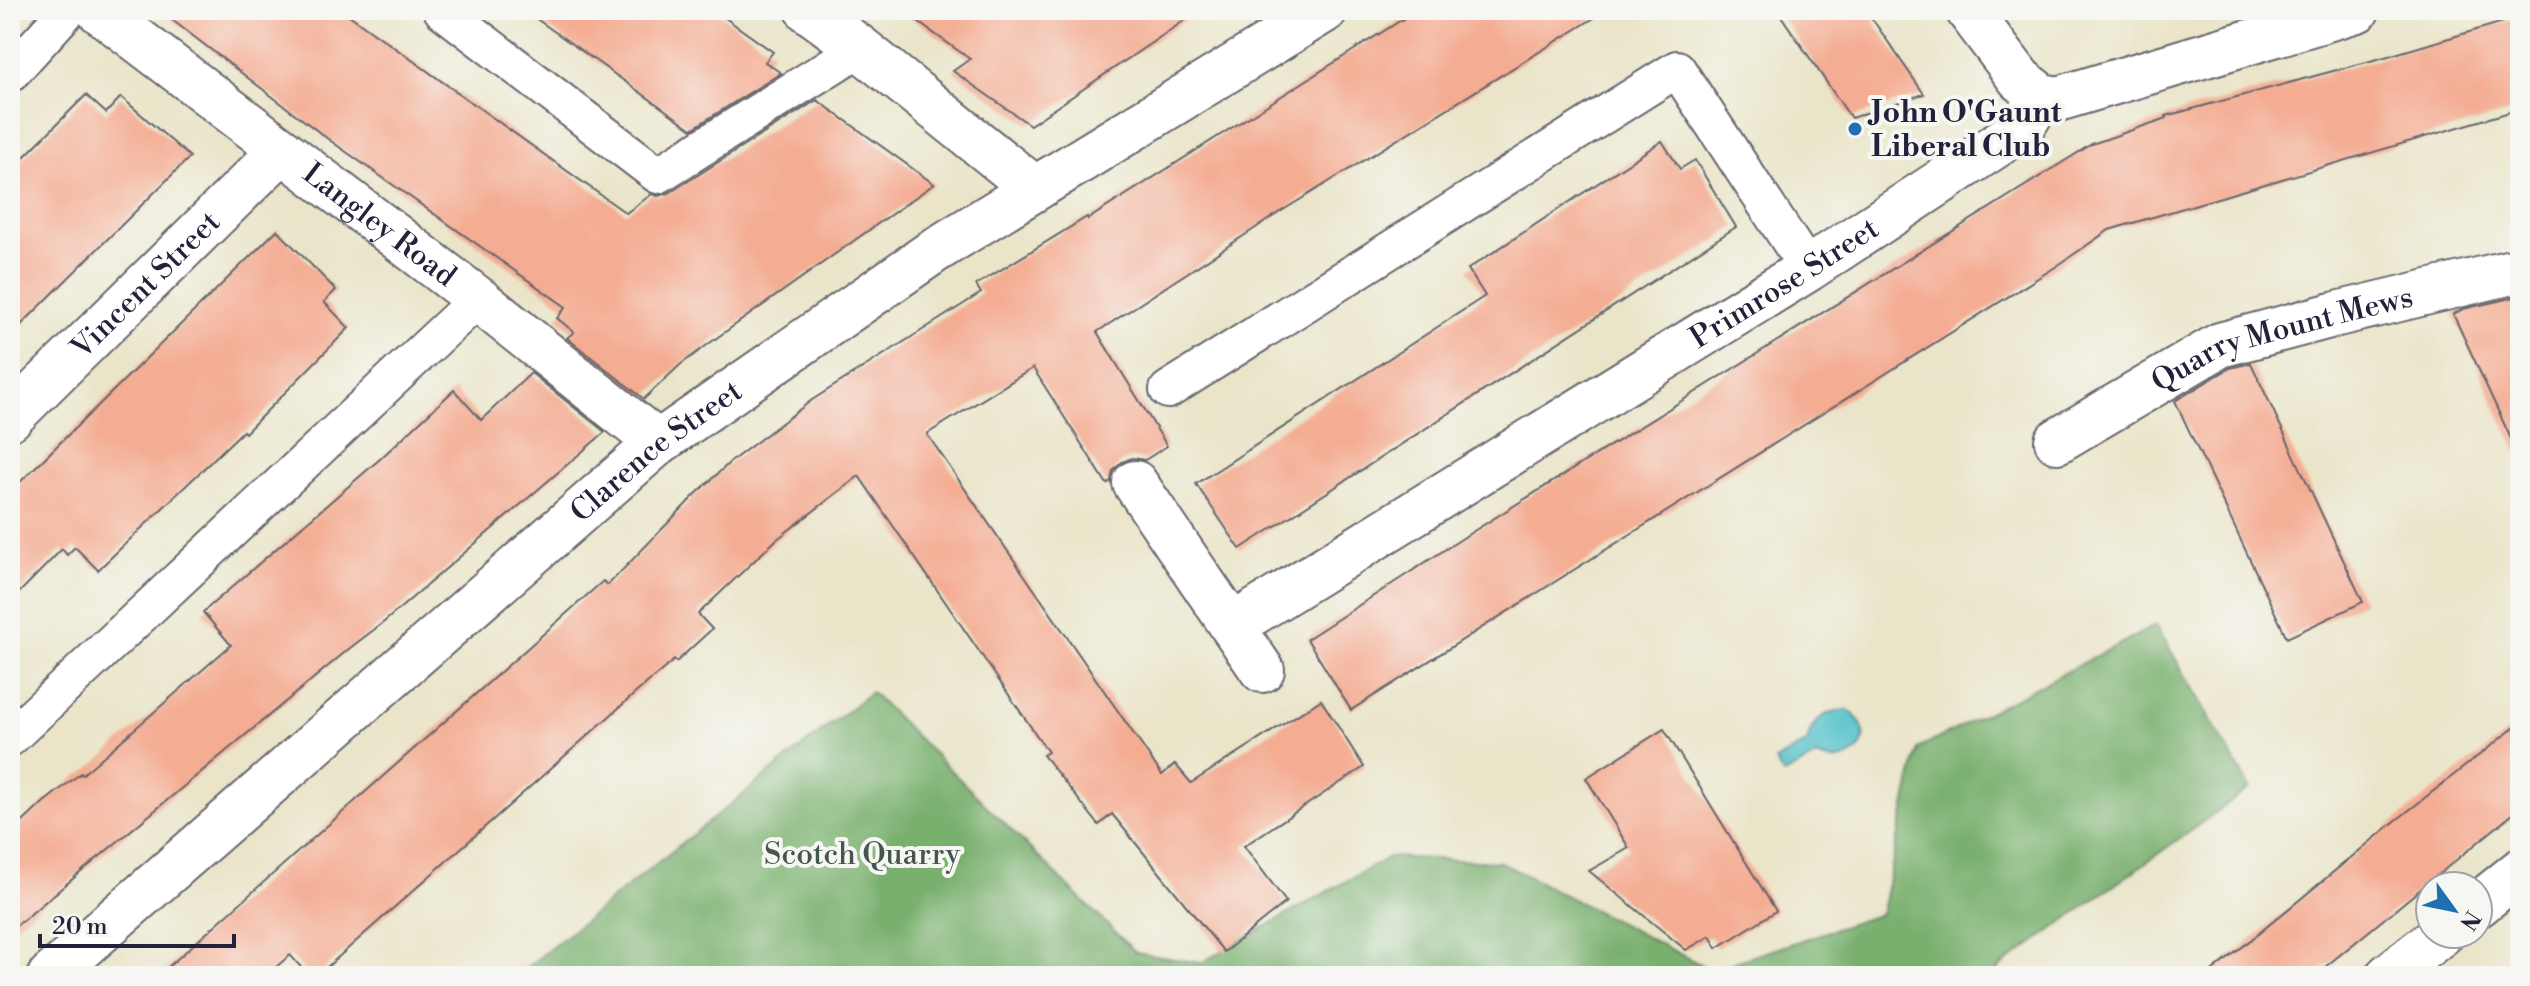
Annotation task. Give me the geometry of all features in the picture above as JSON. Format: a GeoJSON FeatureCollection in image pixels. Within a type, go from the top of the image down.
{"type":"FeatureCollection","features":[{"type":"Feature","properties":{"kind":"street","name":"Langley Road"},"geometry":{"type":"LineString","coordinates":[[98,10],[478,299],[658,443]]}},
{"type":"Feature","properties":{"kind":"street"},"geometry":{"type":"LineString","coordinates":[[808,10],[1034,188]]}},
{"type":"Feature","properties":{"kind":"street","name":"Clarence Street"},"geometry":{"type":"LineString","coordinates":[[50,976],[658,443],[934,251],[1325,10]]}},
{"type":"Feature","properties":{"kind":"street"},"geometry":{"type":"LineString","coordinates":[[1968,10],[2020,79],[2041,96],[2058,99],[2357,10]]}},
{"type":"Feature","properties":{"kind":"street","name":"Primrose Street"},"geometry":{"type":"LineString","coordinates":[[1232,626],[1808,269],[2021,129],[2041,96]]}},
{"type":"Feature","properties":{"kind":"street","name":"Vincent Street"},"geometry":{"type":"LineString","coordinates":[[10,418],[282,150]]}},
{"type":"Feature","properties":{"kind":"street","name":"Quarry Mount Mews"},"geometry":{"type":"LineString","coordinates":[[2057,441],[2220,345],[2520,270]]}},
{"type":"Feature","properties":{"kind":"street"},"geometry":{"type":"LineString","coordinates":[[1135,483],[1262,670]]}},
{"type":"Feature","properties":{"kind":"street"},"geometry":{"type":"LineString","coordinates":[[2494,892],[2520,871]]}},
{"type":"Feature","properties":{"kind":"street"},"geometry":{"type":"LineString","coordinates":[[2388,976],[2421,950]]}},
{"type":"Feature","properties":{"kind":"lane"},"geometry":{"type":"LineString","coordinates":[[10,74],[68,10]]}},
{"type":"Feature","properties":{"kind":"lane"},"geometry":{"type":"LineString","coordinates":[[442,10],[658,175],[860,48]]}},
{"type":"Feature","properties":{"kind":"lane"},"geometry":{"type":"LineString","coordinates":[[1168,390],[1677,69],[1808,269]]}},
{"type":"Feature","properties":{"kind":"lane"},"geometry":{"type":"LineString","coordinates":[[10,738],[478,299]]}},
{"type":"Feature","properties":{"kind":"green space","name":"Scotch Quarry"},"geometry":{"type":"Polygon","coordinates":[[[2156,625],[2250,788],[2000,967],[1993,976],[516,976],[871,692],[1136,953],[1201,963],[1389,857],[1500,862],[1711,970],[1881,914],[1918,749],[2156,625]]]}},
{"type":"Feature","properties":{"kind":"water"},"geometry":{"type":"Polygon","coordinates":[[[1848,710],[1859,720],[1863,730],[1859,749],[1841,760],[1817,756],[1783,775],[1775,761],[1807,742],[1821,718],[1832,712],[1848,710]]]}},
{"type":"Feature","properties":{"kind":"building"},"geometry":{"type":"Polygon","coordinates":[[[159,10],[342,10],[626,213],[652,194],[669,193],[817,100],[934,184],[680,365],[644,399],[567,338],[574,332],[557,318],[566,307],[328,139],[159,10]]]}},
{"type":"Feature","properties":{"kind":"building"},"geometry":{"type":"Polygon","coordinates":[[[524,10],[714,10],[773,52],[765,62],[781,73],[692,129],[524,10]]]}},
{"type":"Feature","properties":{"kind":"building"},"geometry":{"type":"Polygon","coordinates":[[[901,10],[1200,10],[1030,125],[953,71],[970,59],[901,10]]]}},
{"type":"Feature","properties":{"kind":"building"},"geometry":{"type":"Polygon","coordinates":[[[1417,10],[1607,10],[1280,212],[1097,332],[1167,446],[1145,460],[1132,458],[1122,462],[1107,484],[1033,368],[927,434],[1162,775],[1175,764],[1191,783],[1321,700],[1364,767],[1244,846],[1286,902],[1224,952],[1112,814],[1099,825],[1043,755],[1048,752],[859,476],[776,540],[698,614],[712,629],[317,976],[309,976],[290,955],[266,976],[158,976],[603,581],[608,585],[729,463],[812,400],[981,293],[976,285],[1088,219],[1417,10]]]}},
{"type":"Feature","properties":{"kind":"building"},"geometry":{"type":"Polygon","coordinates":[[[1777,10],[1866,10],[1924,94],[1851,118],[1777,10]]]}},
{"type":"Feature","properties":{"kind":"building"},"geometry":{"type":"Polygon","coordinates":[[[2520,17],[2520,109],[2109,230],[2057,266],[1351,710],[1307,639],[1469,534],[2092,144],[2166,116],[2520,17]]]}},
{"type":"Feature","properties":{"kind":"building"},"geometry":{"type":"Polygon","coordinates":[[[86,95],[106,113],[121,97],[190,157],[10,336],[10,171],[86,95]]]}},
{"type":"Feature","properties":{"kind":"building"},"geometry":{"type":"Polygon","coordinates":[[[1662,141],[1680,169],[1695,160],[1736,227],[1240,549],[1196,484],[1485,296],[1468,269],[1662,141]]]}},
{"type":"Feature","properties":{"kind":"building"},"geometry":{"type":"Polygon","coordinates":[[[277,230],[336,290],[324,302],[349,328],[245,433],[243,431],[98,570],[75,547],[67,555],[62,549],[10,602],[10,492],[277,230]]]}},
{"type":"Feature","properties":{"kind":"building"},"geometry":{"type":"Polygon","coordinates":[[[2520,296],[2520,458],[2453,314],[2520,296]]]}},
{"type":"Feature","properties":{"kind":"building"},"geometry":{"type":"Polygon","coordinates":[[[2251,363],[2363,602],[2287,638],[2175,401],[2230,368],[2251,363]]]}},
{"type":"Feature","properties":{"kind":"building"},"geometry":{"type":"Polygon","coordinates":[[[531,373],[605,432],[384,622],[10,931],[10,834],[231,645],[203,612],[380,459],[454,390],[481,420],[531,373]]]}},
{"type":"Feature","properties":{"kind":"building"},"geometry":{"type":"Polygon","coordinates":[[[2520,723],[2520,808],[2444,870],[2414,870],[2414,894],[2314,976],[2207,976],[2520,723]]]}},
{"type":"Feature","properties":{"kind":"building"},"geometry":{"type":"Polygon","coordinates":[[[1664,729],[1776,911],[1717,948],[1710,936],[1686,950],[1589,871],[1629,848],[1586,778],[1664,729]]]}},
{"type":"Feature","properties":{"kind":"place","name":"John O'Gaunt Liberal Club"},"geometry":{"type":"Point","coordinates":[1855,129]}}]}
